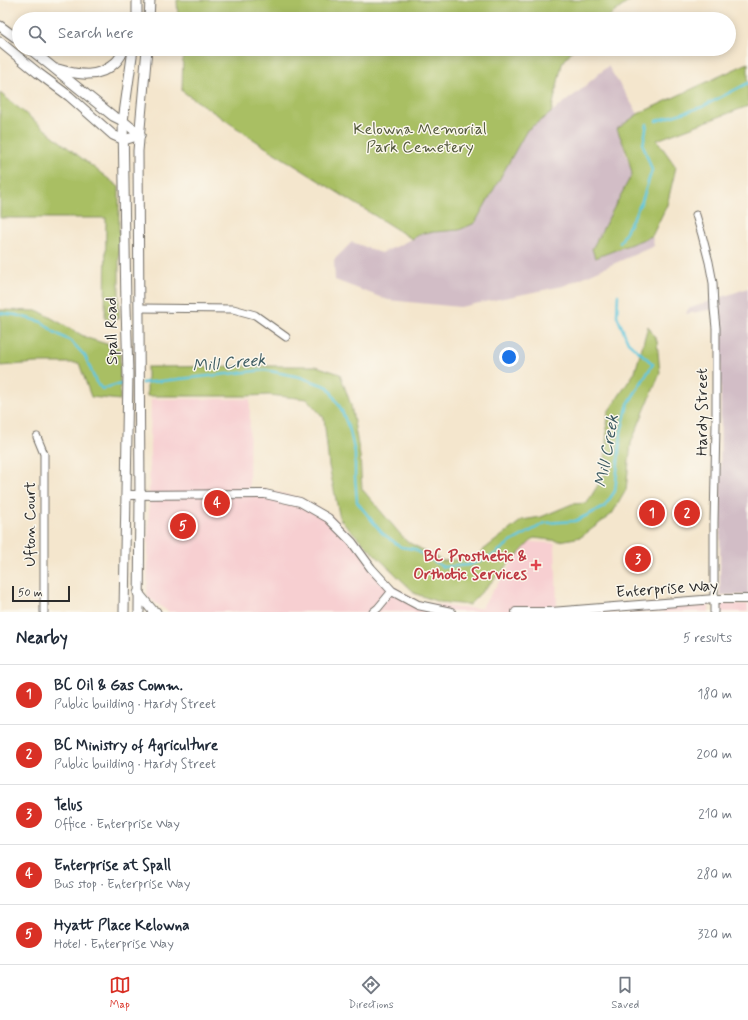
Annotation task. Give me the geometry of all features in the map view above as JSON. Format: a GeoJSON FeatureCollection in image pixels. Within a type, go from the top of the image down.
{"type":"FeatureCollection","features":[{"type":"Feature","properties":{"kind":"main road"},"geometry":{"type":"LineString","coordinates":[[137,0],[137,12]]}},
{"type":"Feature","properties":{"kind":"main road"},"geometry":{"type":"LineString","coordinates":[[149,12],[150,0]]}},
{"type":"Feature","properties":{"kind":"main road"},"geometry":{"type":"LineString","coordinates":[[0,26],[12,35]]}},
{"type":"Feature","properties":{"kind":"main road"},"geometry":{"type":"LineString","coordinates":[[0,42],[12,52]]}},
{"type":"Feature","properties":{"kind":"main road"},"geometry":{"type":"LineString","coordinates":[[17,56],[69,96],[113,135],[124,140],[140,135]]}},
{"type":"Feature","properties":{"kind":"main road"},"geometry":{"type":"LineString","coordinates":[[39,56],[140,135]]}},
{"type":"Feature","properties":{"kind":"main road"},"geometry":{"type":"LineString","coordinates":[[55,68],[74,74],[88,75],[103,71],[115,63],[120,56]]}},
{"type":"Feature","properties":{"kind":"main road","name":"Spall Road"},"geometry":{"type":"LineString","coordinates":[[124,612],[128,374],[124,121],[132,56]]}},
{"type":"Feature","properties":{"kind":"main road","name":"Spall Road"},"geometry":{"type":"LineString","coordinates":[[138,612],[140,494],[140,219],[138,151],[147,56]]}},
{"type":"Feature","properties":{"kind":"main road"},"geometry":{"type":"LineString","coordinates":[[138,593],[156,612]]}},
{"type":"Feature","properties":{"kind":"street","name":"Hardy Street"},"geometry":{"type":"LineString","coordinates":[[696,215],[709,262],[713,283],[716,328],[714,612]]}},
{"type":"Feature","properties":{"kind":"street"},"geometry":{"type":"LineString","coordinates":[[139,308],[233,309],[255,315],[286,337]]}},
{"type":"Feature","properties":{"kind":"street","name":"Ufton Court"},"geometry":{"type":"LineString","coordinates":[[37,437],[44,454],[44,612]]}},
{"type":"Feature","properties":{"kind":"street"},"geometry":{"type":"LineString","coordinates":[[127,495],[265,494],[300,502],[328,518],[352,542],[371,568],[392,590],[418,606],[451,612]]}},
{"type":"Feature","properties":{"kind":"street"},"geometry":{"type":"LineString","coordinates":[[373,612],[392,590]]}},
{"type":"Feature","properties":{"kind":"street","name":"Enterprise Way"},"geometry":{"type":"LineString","coordinates":[[516,612],[551,612],[715,599],[748,599]]}},
{"type":"Feature","properties":{"kind":"shaded area"},"geometry":{"type":"Polygon","coordinates":[[[608,66],[638,114],[618,129],[632,174],[592,249],[596,258],[652,236],[654,246],[563,286],[460,307],[388,300],[335,280],[334,260],[352,242],[381,253],[422,233],[459,230],[475,223],[527,130],[577,93],[608,66]]]}},
{"type":"Feature","properties":{"kind":"shaded area"},"geometry":{"type":"Polygon","coordinates":[[[748,288],[748,595],[720,595],[721,324],[719,308],[686,314],[688,309],[748,288]]]}},
{"type":"Feature","properties":{"kind":"shaded area"},"geometry":{"type":"Polygon","coordinates":[[[151,399],[250,399],[249,489],[263,489],[301,498],[331,515],[357,541],[374,566],[394,587],[419,602],[458,608],[481,608],[527,542],[555,543],[557,606],[709,603],[709,612],[169,612],[147,597],[151,399]]]}},
{"type":"Feature","properties":{"kind":"shaded area"},"geometry":{"type":"Polygon","coordinates":[[[717,603],[748,604],[748,612],[718,612],[717,603]]]}},
{"type":"Feature","properties":{"kind":"green space"},"geometry":{"type":"Polygon","coordinates":[[[177,0],[631,0],[615,12],[178,12],[177,0]]]}},
{"type":"Feature","properties":{"kind":"green space","name":"Kelowna Memorial Park Cemetery"},"geometry":{"type":"Polygon","coordinates":[[[183,56],[568,56],[562,64],[551,113],[527,130],[475,223],[459,230],[422,233],[412,239],[265,147],[182,91],[183,56]]]}},
{"type":"Feature","properties":{"kind":"green space"},"geometry":{"type":"Polygon","coordinates":[[[748,63],[748,106],[657,140],[676,167],[667,205],[652,236],[595,258],[592,249],[632,174],[627,153],[617,129],[638,114],[748,63]]]}},
{"type":"Feature","properties":{"kind":"green space"},"geometry":{"type":"Polygon","coordinates":[[[0,93],[119,187],[119,319],[105,319],[106,218],[0,218],[0,93]]]}},
{"type":"Feature","properties":{"kind":"green space"},"geometry":{"type":"Polygon","coordinates":[[[0,310],[39,311],[87,338],[120,348],[120,400],[91,397],[79,363],[36,363],[0,366],[0,310]]]}},
{"type":"Feature","properties":{"kind":"green space"},"geometry":{"type":"Polygon","coordinates":[[[648,326],[657,341],[660,373],[631,443],[626,490],[612,514],[581,537],[560,541],[534,538],[469,605],[439,602],[416,594],[340,519],[329,466],[324,418],[307,399],[269,395],[147,396],[147,367],[316,366],[340,374],[351,405],[360,456],[362,489],[406,541],[443,561],[473,558],[522,520],[541,517],[572,504],[587,503],[604,475],[608,412],[635,372],[648,326]]]}},
{"type":"Feature","properties":{"kind":"waterway","name":"Mill Creek"},"geometry":{"type":"LineString","coordinates":[[656,121],[702,107],[748,83]]}},
{"type":"Feature","properties":{"kind":"waterway","name":"Mill Creek"},"geometry":{"type":"LineString","coordinates":[[620,243],[642,201],[652,170],[643,145],[647,124]]}},
{"type":"Feature","properties":{"kind":"waterway","name":"Mill Creek"},"geometry":{"type":"LineString","coordinates":[[142,383],[265,370],[300,377],[328,387],[341,409],[350,431],[355,454],[357,502],[382,533],[401,547],[414,549],[443,567],[469,565],[491,557],[509,543],[545,523],[575,521],[604,507],[615,491],[621,432],[628,404],[653,364],[628,342],[617,316],[618,295]]}},
{"type":"Feature","properties":{"kind":"waterway","name":"Mill Creek"},"geometry":{"type":"LineString","coordinates":[[0,313],[16,315],[42,322],[54,332],[72,342],[85,356],[96,382],[102,389],[125,384]]}},
{"type":"Feature","properties":{"kind":"place","name":"Enterprise at Spall"},"geometry":{"type":"Point","coordinates":[217,503]}},
{"type":"Feature","properties":{"kind":"place","name":"BC Oil & Gas Comm."},"geometry":{"type":"Point","coordinates":[652,513]}},
{"type":"Feature","properties":{"kind":"place","name":"BC Ministry of Agriculture"},"geometry":{"type":"Point","coordinates":[687,513]}},
{"type":"Feature","properties":{"kind":"place","name":"Hyatt Place Kelowna"},"geometry":{"type":"Point","coordinates":[183,526]}},
{"type":"Feature","properties":{"kind":"place","name":"Telus"},"geometry":{"type":"Point","coordinates":[638,559]}},
{"type":"Feature","properties":{"kind":"place","name":"BC Prosthetic & Orthotic Services"},"geometry":{"type":"Point","coordinates":[536,565]}}]}
